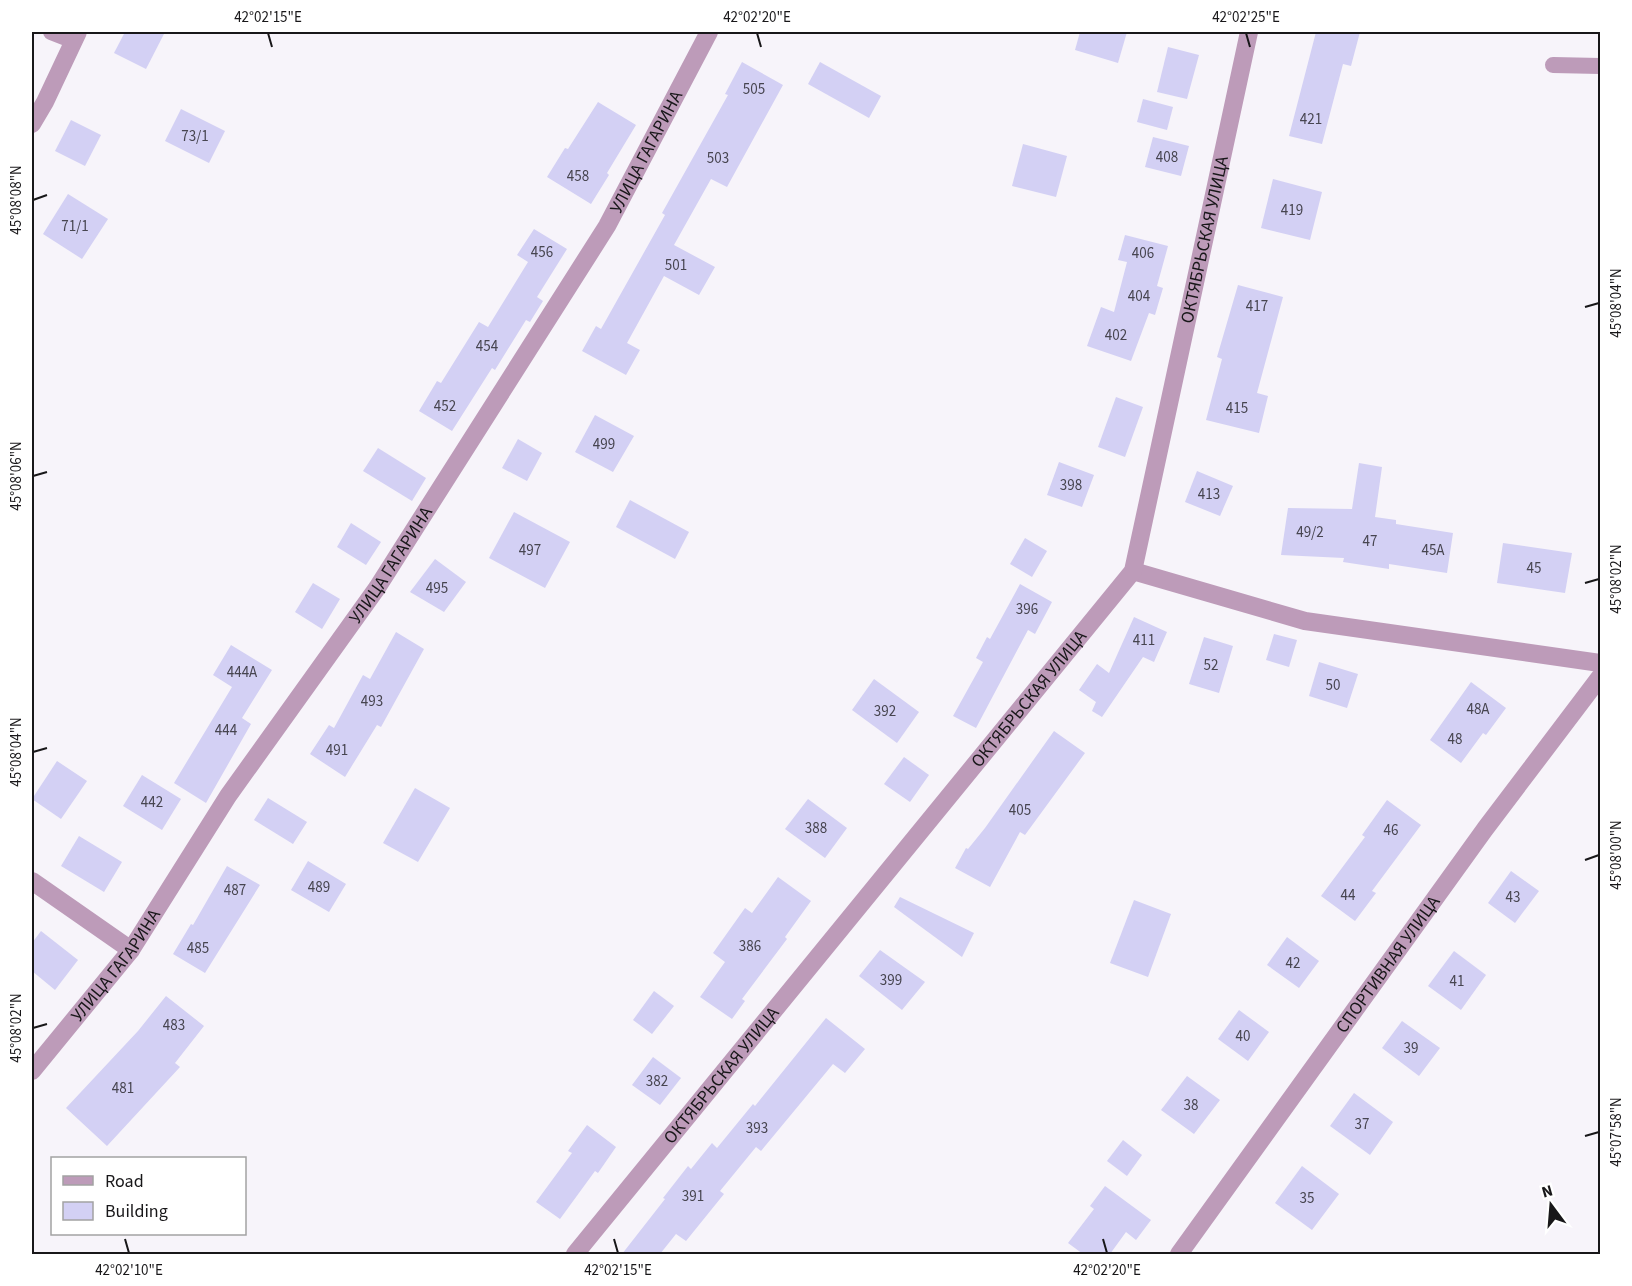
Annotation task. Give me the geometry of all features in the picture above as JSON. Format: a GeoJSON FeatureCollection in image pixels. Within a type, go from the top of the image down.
{"type":"FeatureCollection","features":[{"type":"Feature","properties":{"kind":"street","name":"УЛИЦА ГАГАРИНА"},"geometry":{"type":"LineString","coordinates":[[32,1071],[131,950],[228,796],[377,588],[607,226],[709,32]]}},
{"type":"Feature","properties":{"kind":"street","name":"ОКТЯБРЬСКАЯ УЛИЦА"},"geometry":{"type":"LineString","coordinates":[[575,1254],[1133,571],[1249,32]]}},
{"type":"Feature","properties":{"kind":"street"},"geometry":{"type":"LineString","coordinates":[[32,124],[76,36]]}},
{"type":"Feature","properties":{"kind":"street"},"geometry":{"type":"LineString","coordinates":[[1133,571],[1305,621],[1600,663]]}},
{"type":"Feature","properties":{"kind":"street","name":"СПОРТИВНАЯ УЛИЦА"},"geometry":{"type":"LineString","coordinates":[[1179,1254],[1478,839],[1600,676]]}},
{"type":"Feature","properties":{"kind":"street"},"geometry":{"type":"LineString","coordinates":[[32,881],[131,950]]}},
{"type":"Feature","properties":{"kind":"lane"},"geometry":{"type":"LineString","coordinates":[[51,32],[76,36]]}},
{"type":"Feature","properties":{"kind":"lane"},"geometry":{"type":"LineString","coordinates":[[1553,65],[1600,66]]}},
{"type":"Feature","properties":{"kind":"building"},"geometry":{"type":"Polygon","coordinates":[[[125,32],[165,32],[146,69],[114,53],[125,32]]]}},
{"type":"Feature","properties":{"kind":"building"},"geometry":{"type":"Polygon","coordinates":[[[1080,32],[1127,32],[1118,63],[1075,50],[1080,32]]]}},
{"type":"Feature","properties":{"kind":"building"},"geometry":{"type":"Polygon","coordinates":[[[1316,32],[1360,32],[1351,66],[1343,64],[1322,144],[1289,136],[1316,32]]]}},
{"type":"Feature","properties":{"kind":"building"},"geometry":{"type":"Polygon","coordinates":[[[1168,47],[1199,55],[1187,99],[1157,92],[1168,47]]]}},
{"type":"Feature","properties":{"kind":"building"},"geometry":{"type":"Polygon","coordinates":[[[742,62],[783,85],[727,187],[711,179],[674,245],[715,267],[699,295],[664,276],[627,343],[640,350],[626,375],[582,351],[596,326],[601,329],[665,215],[662,213],[728,95],[725,94],[742,62]]]}},
{"type":"Feature","properties":{"kind":"building"},"geometry":{"type":"Polygon","coordinates":[[[820,62],[881,96],[869,118],[808,84],[820,62]]]}},
{"type":"Feature","properties":{"kind":"building"},"geometry":{"type":"Polygon","coordinates":[[[1143,99],[1173,107],[1167,130],[1137,122],[1143,99]]]}},
{"type":"Feature","properties":{"kind":"building"},"geometry":{"type":"Polygon","coordinates":[[[598,102],[636,125],[591,204],[547,177],[598,102]]]}},
{"type":"Feature","properties":{"kind":"building"},"geometry":{"type":"Polygon","coordinates":[[[181,109],[225,131],[209,163],[165,141],[181,109]]]}},
{"type":"Feature","properties":{"kind":"building"},"geometry":{"type":"Polygon","coordinates":[[[71,120],[101,135],[85,166],[55,151],[71,120]]]}},
{"type":"Feature","properties":{"kind":"building"},"geometry":{"type":"Polygon","coordinates":[[[1153,137],[1189,146],[1181,176],[1145,167],[1153,137]]]}},
{"type":"Feature","properties":{"kind":"building"},"geometry":{"type":"Polygon","coordinates":[[[1023,144],[1067,156],[1056,197],[1012,186],[1023,144]]]}},
{"type":"Feature","properties":{"kind":"building"},"geometry":{"type":"Polygon","coordinates":[[[1273,179],[1322,192],[1310,240],[1261,228],[1273,179]]]}},
{"type":"Feature","properties":{"kind":"building"},"geometry":{"type":"Polygon","coordinates":[[[68,194],[108,219],[82,259],[43,234],[68,194]]]}},
{"type":"Feature","properties":{"kind":"building"},"geometry":{"type":"Polygon","coordinates":[[[534,229],[567,249],[537,297],[543,301],[530,322],[526,320],[495,370],[492,368],[452,431],[419,411],[437,381],[441,383],[479,322],[488,327],[528,262],[517,255],[534,229]]]}},
{"type":"Feature","properties":{"kind":"building"},"geometry":{"type":"Polygon","coordinates":[[[1125,235],[1168,246],[1157,286],[1163,288],[1155,315],[1149,313],[1131,361],[1087,346],[1101,307],[1114,312],[1127,262],[1118,260],[1125,235]]]}},
{"type":"Feature","properties":{"kind":"building"},"geometry":{"type":"Polygon","coordinates":[[[1238,285],[1283,297],[1257,393],[1268,396],[1259,433],[1206,420],[1222,359],[1217,357],[1238,285]]]}},
{"type":"Feature","properties":{"kind":"building"},"geometry":{"type":"Polygon","coordinates":[[[1116,397],[1143,407],[1125,457],[1098,447],[1116,397]]]}},
{"type":"Feature","properties":{"kind":"building"},"geometry":{"type":"Polygon","coordinates":[[[595,415],[634,436],[613,472],[575,452],[595,415]]]}},
{"type":"Feature","properties":{"kind":"building"},"geometry":{"type":"Polygon","coordinates":[[[518,439],[542,453],[527,481],[502,468],[518,439]]]}},
{"type":"Feature","properties":{"kind":"building"},"geometry":{"type":"Polygon","coordinates":[[[378,448],[426,478],[412,501],[363,471],[378,448]]]}},
{"type":"Feature","properties":{"kind":"building"},"geometry":{"type":"Polygon","coordinates":[[[1059,462],[1094,475],[1082,507],[1047,495],[1059,462]]]}},
{"type":"Feature","properties":{"kind":"building"},"geometry":{"type":"Polygon","coordinates":[[[1359,463],[1382,467],[1375,517],[1396,520],[1396,524],[1453,533],[1447,573],[1389,564],[1389,569],[1343,562],[1344,558],[1281,555],[1288,508],[1352,509],[1359,463]]]}},
{"type":"Feature","properties":{"kind":"building"},"geometry":{"type":"Polygon","coordinates":[[[1197,471],[1233,486],[1220,516],[1185,502],[1197,471]]]}},
{"type":"Feature","properties":{"kind":"building"},"geometry":{"type":"Polygon","coordinates":[[[630,500],[689,532],[675,559],[616,527],[630,500]]]}},
{"type":"Feature","properties":{"kind":"building"},"geometry":{"type":"Polygon","coordinates":[[[514,512],[570,542],[545,588],[489,558],[514,512]]]}},
{"type":"Feature","properties":{"kind":"building"},"geometry":{"type":"Polygon","coordinates":[[[351,523],[381,542],[366,565],[337,547],[351,523]]]}},
{"type":"Feature","properties":{"kind":"building"},"geometry":{"type":"Polygon","coordinates":[[[1025,538],[1047,551],[1032,577],[1010,564],[1025,538]]]}},
{"type":"Feature","properties":{"kind":"building"},"geometry":{"type":"Polygon","coordinates":[[[1503,543],[1572,553],[1565,593],[1497,583],[1503,543]]]}},
{"type":"Feature","properties":{"kind":"building"},"geometry":{"type":"Polygon","coordinates":[[[435,559],[466,582],[444,612],[410,592],[435,559]]]}},
{"type":"Feature","properties":{"kind":"building"},"geometry":{"type":"Polygon","coordinates":[[[313,583],[340,599],[322,629],[295,612],[313,583]]]}},
{"type":"Feature","properties":{"kind":"building"},"geometry":{"type":"Polygon","coordinates":[[[1020,584],[1052,602],[1035,634],[1028,630],[976,728],[953,716],[983,662],[976,658],[987,637],[990,639],[1020,584]]]}},
{"type":"Feature","properties":{"kind":"building"},"geometry":{"type":"Polygon","coordinates":[[[1134,617],[1167,632],[1154,662],[1143,657],[1102,717],[1092,711],[1096,702],[1079,690],[1097,664],[1109,673],[1134,617]]]}},
{"type":"Feature","properties":{"kind":"building"},"geometry":{"type":"Polygon","coordinates":[[[396,632],[424,649],[381,727],[377,725],[345,777],[310,754],[329,725],[334,728],[363,675],[370,679],[396,632]]]}},
{"type":"Feature","properties":{"kind":"building"},"geometry":{"type":"Polygon","coordinates":[[[1274,634],[1297,640],[1289,667],[1266,660],[1274,634]]]}},
{"type":"Feature","properties":{"kind":"building"},"geometry":{"type":"Polygon","coordinates":[[[1204,637],[1233,646],[1219,693],[1189,684],[1204,637]]]}},
{"type":"Feature","properties":{"kind":"building"},"geometry":{"type":"Polygon","coordinates":[[[231,645],[272,670],[242,718],[251,724],[206,803],[174,783],[232,687],[213,675],[231,645]]]}},
{"type":"Feature","properties":{"kind":"building"},"geometry":{"type":"Polygon","coordinates":[[[1319,662],[1358,674],[1347,708],[1309,696],[1319,662]]]}},
{"type":"Feature","properties":{"kind":"building"},"geometry":{"type":"Polygon","coordinates":[[[874,679],[919,712],[897,743],[852,710],[874,679]]]}},
{"type":"Feature","properties":{"kind":"building"},"geometry":{"type":"Polygon","coordinates":[[[1471,682],[1506,708],[1486,735],[1483,733],[1461,763],[1430,740],[1471,682]]]}},
{"type":"Feature","properties":{"kind":"building"},"geometry":{"type":"Polygon","coordinates":[[[1054,731],[1085,753],[1025,835],[1020,832],[990,887],[955,868],[966,848],[968,849],[985,828],[1054,731]]]}},
{"type":"Feature","properties":{"kind":"building"},"geometry":{"type":"Polygon","coordinates":[[[904,757],[929,775],[910,802],[884,784],[904,757]]]}},
{"type":"Feature","properties":{"kind":"building"},"geometry":{"type":"Polygon","coordinates":[[[57,761],[87,781],[61,819],[32,799],[57,761]]]}},
{"type":"Feature","properties":{"kind":"building"},"geometry":{"type":"Polygon","coordinates":[[[142,775],[181,799],[162,830],[123,806],[142,775]]]}},
{"type":"Feature","properties":{"kind":"building"},"geometry":{"type":"Polygon","coordinates":[[[415,788],[450,808],[418,862],[383,843],[415,788]]]}},
{"type":"Feature","properties":{"kind":"building"},"geometry":{"type":"Polygon","coordinates":[[[268,798],[307,822],[293,844],[254,820],[268,798]]]}},
{"type":"Feature","properties":{"kind":"building"},"geometry":{"type":"Polygon","coordinates":[[[808,799],[847,828],[825,858],[785,829],[808,799]]]}},
{"type":"Feature","properties":{"kind":"building"},"geometry":{"type":"Polygon","coordinates":[[[1387,800],[1421,825],[1372,891],[1376,893],[1355,921],[1321,896],[1365,837],[1362,835],[1387,800]]]}},
{"type":"Feature","properties":{"kind":"building"},"geometry":{"type":"Polygon","coordinates":[[[79,836],[122,862],[104,892],[61,866],[79,836]]]}},
{"type":"Feature","properties":{"kind":"building"},"geometry":{"type":"Polygon","coordinates":[[[308,861],[346,884],[329,912],[291,890],[308,861]]]}},
{"type":"Feature","properties":{"kind":"building"},"geometry":{"type":"Polygon","coordinates":[[[227,866],[260,885],[205,973],[173,954],[191,924],[193,925],[227,866]]]}},
{"type":"Feature","properties":{"kind":"building"},"geometry":{"type":"Polygon","coordinates":[[[1511,871],[1539,891],[1515,923],[1488,903],[1511,871]]]}},
{"type":"Feature","properties":{"kind":"building"},"geometry":{"type":"Polygon","coordinates":[[[778,877],[811,901],[785,937],[787,939],[742,999],[745,1001],[732,1019],[700,997],[725,962],[713,953],[745,908],[752,913],[778,877]]]}},
{"type":"Feature","properties":{"kind":"building"},"geometry":{"type":"Polygon","coordinates":[[[900,897],[974,933],[962,957],[894,907],[900,897]]]}},
{"type":"Feature","properties":{"kind":"building"},"geometry":{"type":"Polygon","coordinates":[[[1134,900],[1171,914],[1148,977],[1110,963],[1134,900]]]}},
{"type":"Feature","properties":{"kind":"building"},"geometry":{"type":"Polygon","coordinates":[[[41,931],[78,960],[55,990],[32,971],[32,943],[41,931]]]}},
{"type":"Feature","properties":{"kind":"building"},"geometry":{"type":"Polygon","coordinates":[[[1287,937],[1319,961],[1299,988],[1267,965],[1287,937]]]}},
{"type":"Feature","properties":{"kind":"building"},"geometry":{"type":"Polygon","coordinates":[[[880,950],[925,982],[902,1010],[859,976],[880,950]]]}},
{"type":"Feature","properties":{"kind":"building"},"geometry":{"type":"Polygon","coordinates":[[[1454,951],[1486,975],[1461,1010],[1428,986],[1454,951]]]}},
{"type":"Feature","properties":{"kind":"building"},"geometry":{"type":"Polygon","coordinates":[[[654,991],[674,1006],[652,1034],[633,1020],[654,991]]]}},
{"type":"Feature","properties":{"kind":"building"},"geometry":{"type":"Polygon","coordinates":[[[166,996],[204,1026],[175,1063],[180,1067],[107,1146],[66,1108],[138,1031],[166,996]]]}},
{"type":"Feature","properties":{"kind":"building"},"geometry":{"type":"Polygon","coordinates":[[[1239,1010],[1269,1032],[1248,1061],[1218,1039],[1239,1010]]]}},
{"type":"Feature","properties":{"kind":"building"},"geometry":{"type":"Polygon","coordinates":[[[826,1018],[865,1049],[845,1073],[833,1064],[761,1151],[756,1147],[720,1191],[724,1194],[686,1241],[676,1234],[660,1254],[622,1254],[688,1166],[691,1169],[712,1143],[717,1148],[753,1104],[755,1106],[826,1018]]]}},
{"type":"Feature","properties":{"kind":"building"},"geometry":{"type":"Polygon","coordinates":[[[1402,1021],[1440,1048],[1419,1076],[1382,1048],[1402,1021]]]}},
{"type":"Feature","properties":{"kind":"building"},"geometry":{"type":"Polygon","coordinates":[[[653,1057],[681,1078],[660,1105],[632,1085],[653,1057]]]}},
{"type":"Feature","properties":{"kind":"building"},"geometry":{"type":"Polygon","coordinates":[[[1187,1076],[1220,1100],[1194,1134],[1161,1110],[1187,1076]]]}},
{"type":"Feature","properties":{"kind":"building"},"geometry":{"type":"Polygon","coordinates":[[[1354,1093],[1393,1122],[1370,1155],[1330,1126],[1354,1093]]]}},
{"type":"Feature","properties":{"kind":"building"},"geometry":{"type":"Polygon","coordinates":[[[587,1125],[616,1147],[598,1173],[595,1171],[560,1219],[536,1202],[572,1153],[568,1151],[587,1125]]]}},
{"type":"Feature","properties":{"kind":"building"},"geometry":{"type":"Polygon","coordinates":[[[1123,1140],[1142,1155],[1127,1176],[1107,1161],[1123,1140]]]}},
{"type":"Feature","properties":{"kind":"building"},"geometry":{"type":"Polygon","coordinates":[[[1302,1166],[1339,1194],[1312,1230],[1275,1203],[1302,1166]]]}},
{"type":"Feature","properties":{"kind":"building"},"geometry":{"type":"Polygon","coordinates":[[[1105,1186],[1151,1220],[1136,1240],[1126,1232],[1110,1254],[1083,1254],[1068,1243],[1094,1209],[1090,1206],[1105,1186]]]}}]}
